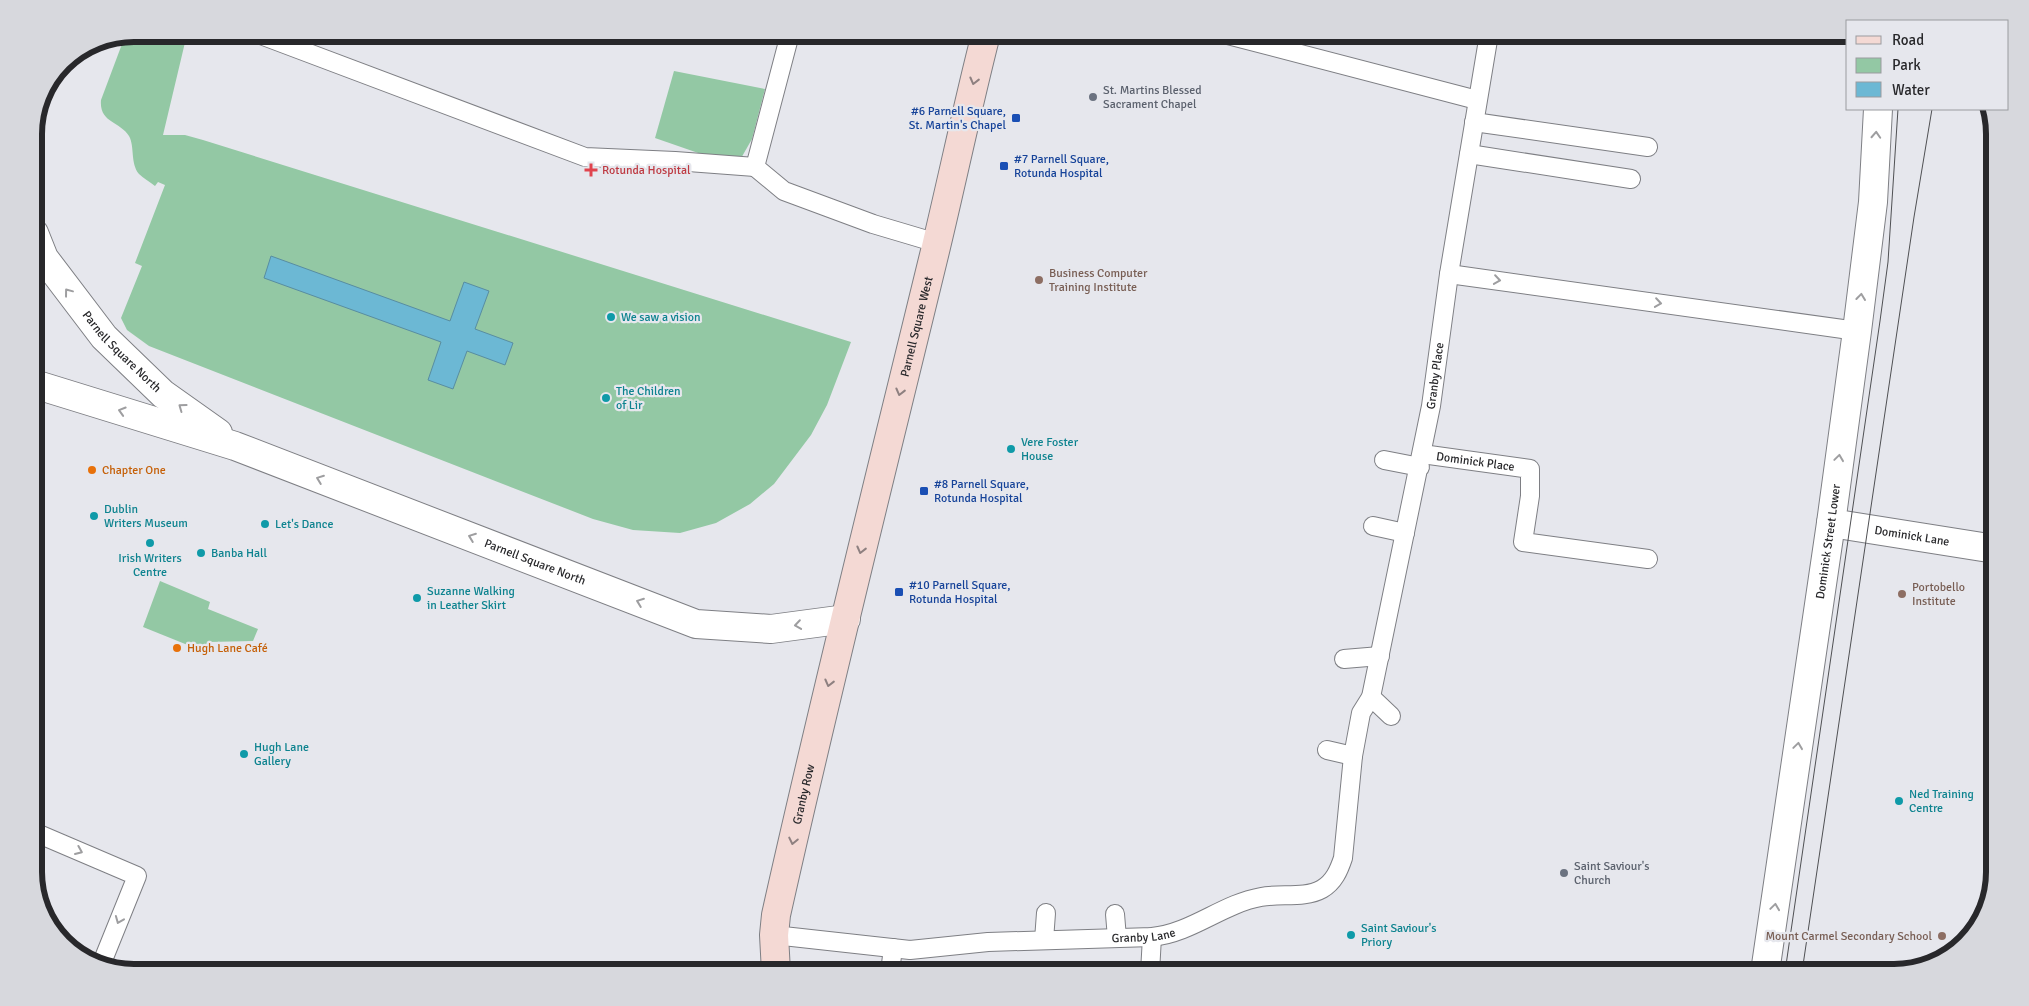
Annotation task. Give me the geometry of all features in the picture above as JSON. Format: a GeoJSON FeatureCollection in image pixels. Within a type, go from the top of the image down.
{"type":"FeatureCollection","features":[{"type":"Feature","properties":{"kind":"main road","name":"Parnell Square West"},"geometry":{"type":"LineString","coordinates":[[846,618],[937,243],[966,110],[984,42]]}},
{"type":"Feature","properties":{"kind":"main road","name":"Granby Row"},"geometry":{"type":"LineString","coordinates":[[776,964],[774,936],[776,915],[816,736],[846,618]]}},
{"type":"Feature","properties":{"kind":"street","name":"Dominick Street Lower"},"geometry":{"type":"LineString","coordinates":[[1766,964],[1831,523],[1857,331],[1873,202],[1878,110]]}},
{"type":"Feature","properties":{"kind":"street","name":"Parnell Square North"},"geometry":{"type":"LineString","coordinates":[[43,256],[104,337],[164,394],[235,446]]}},
{"type":"Feature","properties":{"kind":"street","name":"Parnell Square North"},"geometry":{"type":"LineString","coordinates":[[43,387],[235,446],[696,624],[771,629],[846,618]]}},
{"type":"Feature","properties":{"kind":"street","name":"Dominick Lane"},"geometry":{"type":"LineString","coordinates":[[1831,523],[1986,548]]}},
{"type":"Feature","properties":{"kind":"lane"},"geometry":{"type":"LineString","coordinates":[[279,42],[585,157],[755,167],[784,191],[872,224],[937,243]]}},
{"type":"Feature","properties":{"kind":"lane"},"geometry":{"type":"LineString","coordinates":[[755,167],[788,42]]}},
{"type":"Feature","properties":{"kind":"lane"},"geometry":{"type":"LineString","coordinates":[[1255,42],[1478,100]]}},
{"type":"Feature","properties":{"kind":"lane","name":"Granby Place"},"geometry":{"type":"LineString","coordinates":[[1361,713],[1371,697],[1421,461],[1431,406],[1449,274],[1488,42]]}},
{"type":"Feature","properties":{"kind":"lane"},"geometry":{"type":"LineString","coordinates":[[1474,122],[1648,148]]}},
{"type":"Feature","properties":{"kind":"lane"},"geometry":{"type":"LineString","coordinates":[[1469,154],[1631,179]]}},
{"type":"Feature","properties":{"kind":"lane"},"geometry":{"type":"LineString","coordinates":[[1449,274],[1857,331]]}},
{"type":"Feature","properties":{"kind":"lane","name":"Dominick Place"},"geometry":{"type":"LineString","coordinates":[[1384,460],[1530,469],[1530,496],[1523,542],[1648,559]]}},
{"type":"Feature","properties":{"kind":"lane"},"geometry":{"type":"LineString","coordinates":[[1372,526],[1405,533]]}},
{"type":"Feature","properties":{"kind":"lane"},"geometry":{"type":"LineString","coordinates":[[1344,659],[1380,656]]}},
{"type":"Feature","properties":{"kind":"lane"},"geometry":{"type":"LineString","coordinates":[[1371,697],[1391,716]]}},
{"type":"Feature","properties":{"kind":"lane","name":"Granby Lane"},"geometry":{"type":"LineString","coordinates":[[774,936],[910,950],[988,942],[1152,937],[1168,935],[1183,930],[1243,902],[1262,896],[1310,894],[1332,882],[1342,858],[1353,756],[1361,713]]}},
{"type":"Feature","properties":{"kind":"lane"},"geometry":{"type":"LineString","coordinates":[[1327,750],[1353,756]]}},
{"type":"Feature","properties":{"kind":"lane"},"geometry":{"type":"LineString","coordinates":[[43,836],[137,876],[105,958]]}},
{"type":"Feature","properties":{"kind":"lane"},"geometry":{"type":"LineString","coordinates":[[1044,940],[1046,912]]}},
{"type":"Feature","properties":{"kind":"lane"},"geometry":{"type":"LineString","coordinates":[[1115,914],[1116,938]]}},
{"type":"Feature","properties":{"kind":"lane"},"geometry":{"type":"LineString","coordinates":[[1150,964],[1152,937]]}},
{"type":"Feature","properties":{"kind":"lane"},"geometry":{"type":"LineString","coordinates":[[891,964],[893,948]]}},
{"type":"Feature","properties":{"kind":"green space"},"geometry":{"type":"Polygon","coordinates":[[[185,42],[163,135],[185,135],[203,140],[851,342],[827,405],[811,435],[774,484],[750,504],[716,523],[680,533],[633,530],[593,519],[149,346],[127,330],[121,318],[142,266],[135,263],[165,185],[158,182],[155,186],[139,174],[134,165],[129,136],[103,113],[101,100],[122,43],[185,42]]]}},
{"type":"Feature","properties":{"kind":"green space"},"geometry":{"type":"Polygon","coordinates":[[[674,71],[765,89],[752,139],[740,160],[704,155],[655,138],[674,71]]]}},
{"type":"Feature","properties":{"kind":"green space"},"geometry":{"type":"Polygon","coordinates":[[[160,581],[210,602],[208,609],[258,629],[253,641],[209,642],[205,652],[143,627],[160,581]]]}},
{"type":"Feature","properties":{"kind":"water"},"geometry":{"type":"Polygon","coordinates":[[[271,256],[450,321],[464,282],[489,291],[475,329],[513,343],[505,365],[467,351],[453,389],[428,380],[441,342],[264,278],[271,256]]]}},
{"type":"Feature","properties":{"kind":"tram line"},"geometry":{"type":"LineString","coordinates":[[1786,964],[1888,262],[1898,110]]}},
{"type":"Feature","properties":{"kind":"tram line"},"geometry":{"type":"LineString","coordinates":[[1803,964],[1914,217],[1932,110]]}},
{"type":"Feature","properties":{"kind":"place","name":"St. Martins Blessed Sacrament Chapel"},"geometry":{"type":"Point","coordinates":[1093,97]}},
{"type":"Feature","properties":{"kind":"place","name":"#6 Parnell Square, St. Martin's Chapel"},"geometry":{"type":"Point","coordinates":[1016,118]}},
{"type":"Feature","properties":{"kind":"place","name":"#7 Parnell Square, Rotunda Hospital"},"geometry":{"type":"Point","coordinates":[1004,166]}},
{"type":"Feature","properties":{"kind":"place","name":"Rotunda Hospital"},"geometry":{"type":"Point","coordinates":[591,170]}},
{"type":"Feature","properties":{"kind":"place","name":"Business Computer Training Institute"},"geometry":{"type":"Point","coordinates":[1039,280]}},
{"type":"Feature","properties":{"kind":"place","name":"We saw a vision"},"geometry":{"type":"Point","coordinates":[611,317]}},
{"type":"Feature","properties":{"kind":"place","name":"The Children of Lir"},"geometry":{"type":"Point","coordinates":[606,398]}},
{"type":"Feature","properties":{"kind":"place","name":"Vere Foster House"},"geometry":{"type":"Point","coordinates":[1011,449]}},
{"type":"Feature","properties":{"kind":"place","name":"Chapter One"},"geometry":{"type":"Point","coordinates":[92,470]}},
{"type":"Feature","properties":{"kind":"place","name":"#8 Parnell Square, Rotunda Hospital"},"geometry":{"type":"Point","coordinates":[924,491]}},
{"type":"Feature","properties":{"kind":"place","name":"Dublin Writers Museum"},"geometry":{"type":"Point","coordinates":[94,516]}},
{"type":"Feature","properties":{"kind":"place","name":"Let's Dance"},"geometry":{"type":"Point","coordinates":[265,524]}},
{"type":"Feature","properties":{"kind":"place","name":"Irish Writers Centre"},"geometry":{"type":"Point","coordinates":[150,543]}},
{"type":"Feature","properties":{"kind":"place","name":"Banba Hall"},"geometry":{"type":"Point","coordinates":[201,553]}},
{"type":"Feature","properties":{"kind":"place","name":"#10 Parnell Square, Rotunda Hospital"},"geometry":{"type":"Point","coordinates":[899,592]}},
{"type":"Feature","properties":{"kind":"place","name":"Portobello Institute"},"geometry":{"type":"Point","coordinates":[1902,594]}},
{"type":"Feature","properties":{"kind":"place","name":"Suzanne Walking in Leather Skirt"},"geometry":{"type":"Point","coordinates":[417,598]}},
{"type":"Feature","properties":{"kind":"place","name":"Hugh Lane Café"},"geometry":{"type":"Point","coordinates":[177,648]}},
{"type":"Feature","properties":{"kind":"place","name":"Hugh Lane Gallery"},"geometry":{"type":"Point","coordinates":[244,754]}},
{"type":"Feature","properties":{"kind":"place","name":"Ned Training Centre"},"geometry":{"type":"Point","coordinates":[1899,801]}},
{"type":"Feature","properties":{"kind":"place","name":"Saint Saviour's Church"},"geometry":{"type":"Point","coordinates":[1564,873]}},
{"type":"Feature","properties":{"kind":"place","name":"Saint Saviour's Priory"},"geometry":{"type":"Point","coordinates":[1351,935]}},
{"type":"Feature","properties":{"kind":"place","name":"Mount Carmel Secondary School"},"geometry":{"type":"Point","coordinates":[1942,936]}}]}
